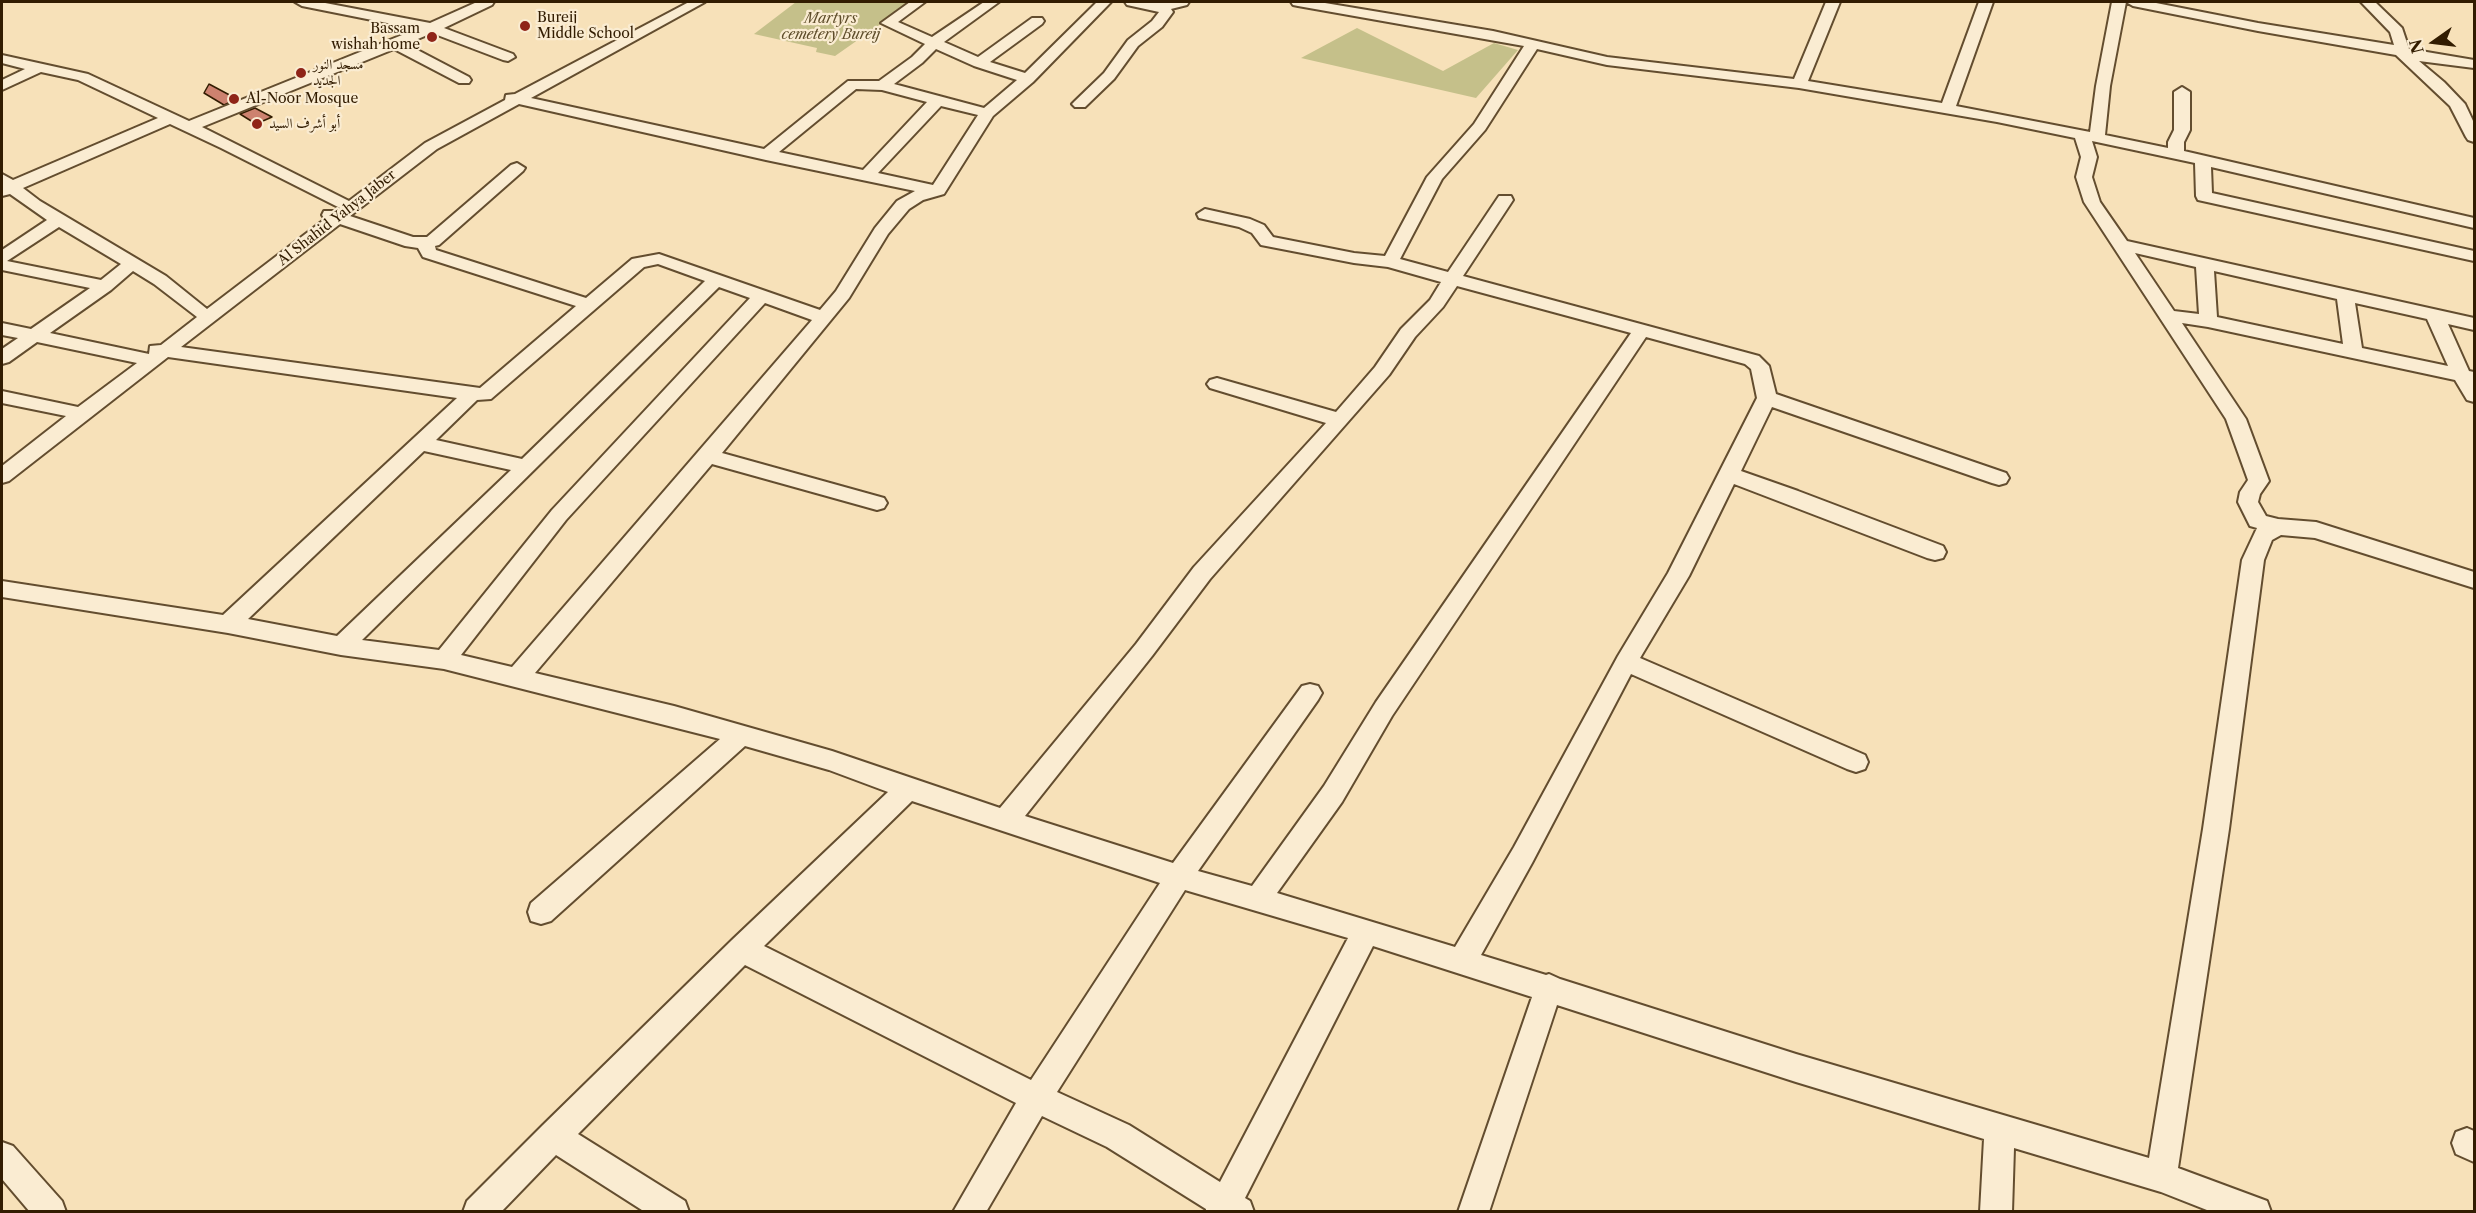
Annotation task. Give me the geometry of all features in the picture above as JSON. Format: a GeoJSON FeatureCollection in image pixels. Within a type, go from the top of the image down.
{"type":"FeatureCollection","features":[{"type":"Feature","properties":{"kind":"street"},"geometry":{"type":"LineString","coordinates":[[302,2],[432,28],[508,57]]}},
{"type":"Feature","properties":{"kind":"street"},"geometry":{"type":"LineString","coordinates":[[363,13],[379,2]]}},
{"type":"Feature","properties":{"kind":"street"},"geometry":{"type":"LineString","coordinates":[[189,127],[432,28],[487,2]]}},
{"type":"Feature","properties":{"kind":"street","name":"Al Shahid Yahya Jaber"},"geometry":{"type":"LineString","coordinates":[[2,465],[71,411],[153,353],[200,312],[431,146],[511,98],[684,2]]}},
{"type":"Feature","properties":{"kind":"street","name":"Al Shahid Yahya Jaber"},"geometry":{"type":"LineString","coordinates":[[511,98],[699,2]]}},
{"type":"Feature","properties":{"kind":"street"},"geometry":{"type":"LineString","coordinates":[[918,2],[888,23],[979,63],[1028,79]]}},
{"type":"Feature","properties":{"kind":"street"},"geometry":{"type":"LineString","coordinates":[[882,86],[917,60],[935,42],[992,2]]}},
{"type":"Feature","properties":{"kind":"street"},"geometry":{"type":"LineString","coordinates":[[518,677],[708,456],[821,317],[843,294],[882,232],[903,205],[917,196],[938,191],[987,113],[1028,79],[1104,2]]}},
{"type":"Feature","properties":{"kind":"street"},"geometry":{"type":"LineString","coordinates":[[1132,2],[1162,7],[1182,2]]}},
{"type":"Feature","properties":{"kind":"street"},"geometry":{"type":"LineString","coordinates":[[1298,2],[1533,44],[1607,61],[1799,84],[1948,108],[2176,154],[2475,223]]}},
{"type":"Feature","properties":{"kind":"street"},"geometry":{"type":"LineString","coordinates":[[1799,84],[1833,2]]}},
{"type":"Feature","properties":{"kind":"street"},"geometry":{"type":"LineString","coordinates":[[1948,108],[1986,2]]}},
{"type":"Feature","properties":{"kind":"street"},"geometry":{"type":"LineString","coordinates":[[2119,2],[2103,86],[2090,137],[2089,157],[2084,177],[2092,202],[2236,419],[2259,481],[2250,492],[2248,502],[2251,511],[2258,521],[2278,527],[2316,530],[2475,580]]}},
{"type":"Feature","properties":{"kind":"street"},"geometry":{"type":"LineString","coordinates":[[2133,2],[2258,27],[2401,51],[2412,56],[2475,64]]}},
{"type":"Feature","properties":{"kind":"street"},"geometry":{"type":"LineString","coordinates":[[2368,2],[2397,31],[2401,51],[2457,104],[2472,130]]}},
{"type":"Feature","properties":{"kind":"street"},"geometry":{"type":"LineString","coordinates":[[1080,104],[1109,76],[1133,43],[1157,24],[1166,12],[1162,7]]}},
{"type":"Feature","properties":{"kind":"street"},"geometry":{"type":"LineString","coordinates":[[979,63],[1037,21]]}},
{"type":"Feature","properties":{"kind":"street"},"geometry":{"type":"LineString","coordinates":[[394,43],[464,80]]}},
{"type":"Feature","properties":{"kind":"street"},"geometry":{"type":"LineString","coordinates":[[1390,262],[1435,177],[1480,127],[1533,44]]}},
{"type":"Feature","properties":{"kind":"street"},"geometry":{"type":"LineString","coordinates":[[4,62],[40,67],[83,77],[189,127],[337,213],[411,242],[433,241],[517,168]]}},
{"type":"Feature","properties":{"kind":"street"},"geometry":{"type":"LineString","coordinates":[[2,86],[40,67]]}},
{"type":"Feature","properties":{"kind":"street"},"geometry":{"type":"LineString","coordinates":[[766,155],[853,84],[882,86],[987,113]]}},
{"type":"Feature","properties":{"kind":"street"},"geometry":{"type":"LineString","coordinates":[[2176,154],[2176,142],[2182,129],[2182,92]]}},
{"type":"Feature","properties":{"kind":"street"},"geometry":{"type":"LineString","coordinates":[[511,98],[938,191]]}},
{"type":"Feature","properties":{"kind":"street"},"geometry":{"type":"LineString","coordinates":[[867,176],[937,100]]}},
{"type":"Feature","properties":{"kind":"street"},"geometry":{"type":"LineString","coordinates":[[2457,104],[2475,106]]}},
{"type":"Feature","properties":{"kind":"street"},"geometry":{"type":"LineString","coordinates":[[5,185],[171,118]]}},
{"type":"Feature","properties":{"kind":"street"},"geometry":{"type":"LineString","coordinates":[[2203,161],[2204,196],[2475,256]]}},
{"type":"Feature","properties":{"kind":"street"},"geometry":{"type":"LineString","coordinates":[[5,185],[34,205],[160,280],[200,312]]}},
{"type":"Feature","properties":{"kind":"street"},"geometry":{"type":"LineString","coordinates":[[1005,821],[1144,650],[1202,573],[1340,420],[1382,371],[1408,333],[1437,303],[1505,200]]}},
{"type":"Feature","properties":{"kind":"street","name":"Al Shahid Yahya Jaber"},"geometry":{"type":"LineString","coordinates":[[2,476],[153,353],[337,213]]}},
{"type":"Feature","properties":{"kind":"street"},"geometry":{"type":"LineString","coordinates":[[1205,214],[1244,223],[1258,229],[1267,241],[1354,258],[1390,262],[1752,360],[1760,366],[1767,399],[1729,475],[1678,576],[1626,662],[1523,855],[1462,961]]}},
{"type":"Feature","properties":{"kind":"street"},"geometry":{"type":"LineString","coordinates":[[2,257],[60,219]]}},
{"type":"Feature","properties":{"kind":"street"},"geometry":{"type":"LineString","coordinates":[[425,243],[429,253],[588,304]]}},
{"type":"Feature","properties":{"kind":"street"},"geometry":{"type":"LineString","coordinates":[[2121,245],[2475,324]]}},
{"type":"Feature","properties":{"kind":"street"},"geometry":{"type":"LineString","coordinates":[[2,329],[32,336],[153,353],[484,395],[638,262],[659,259],[821,317]]}},
{"type":"Feature","properties":{"kind":"street"},"geometry":{"type":"LineString","coordinates":[[2,358],[105,286],[131,264]]}},
{"type":"Feature","properties":{"kind":"street"},"geometry":{"type":"LineString","coordinates":[[2,265],[105,286]]}},
{"type":"Feature","properties":{"kind":"street"},"geometry":{"type":"LineString","coordinates":[[2205,265],[2208,321]]}},
{"type":"Feature","properties":{"kind":"street"},"geometry":{"type":"LineString","coordinates":[[341,646],[716,281]]}},
{"type":"Feature","properties":{"kind":"street"},"geometry":{"type":"LineString","coordinates":[[2345,295],[2353,352]]}},
{"type":"Feature","properties":{"kind":"street"},"geometry":{"type":"LineString","coordinates":[[444,660],[559,515],[762,296]]}},
{"type":"Feature","properties":{"kind":"street"},"geometry":{"type":"LineString","coordinates":[[2168,316],[2208,321],[2468,376]]}},
{"type":"Feature","properties":{"kind":"street"},"geometry":{"type":"LineString","coordinates":[[2435,316],[2468,376],[2475,396]]}},
{"type":"Feature","properties":{"kind":"street"},"geometry":{"type":"LineString","coordinates":[[1258,899],[1333,794],[1384,709],[1642,330]]}},
{"type":"Feature","properties":{"kind":"street"},"geometry":{"type":"LineString","coordinates":[[1217,384],[1340,420]]}},
{"type":"Feature","properties":{"kind":"street"},"geometry":{"type":"LineString","coordinates":[[228,624],[473,393]]}},
{"type":"Feature","properties":{"kind":"street"},"geometry":{"type":"LineString","coordinates":[[2,397],[71,411]]}},
{"type":"Feature","properties":{"kind":"street"},"geometry":{"type":"LineString","coordinates":[[1767,399],[1999,478]]}},
{"type":"Feature","properties":{"kind":"street"},"geometry":{"type":"LineString","coordinates":[[421,443],[526,467]]}},
{"type":"Feature","properties":{"kind":"street"},"geometry":{"type":"LineString","coordinates":[[708,456],[876,503]]}},
{"type":"Feature","properties":{"kind":"street"},"geometry":{"type":"LineString","coordinates":[[1729,475],[1791,496],[1935,552]]}},
{"type":"Feature","properties":{"kind":"street"},"geometry":{"type":"LineString","coordinates":[[2161,1177],[2217,818],[2253,560],[2263,535],[2278,527]]}},
{"type":"Feature","properties":{"kind":"street"},"geometry":{"type":"LineString","coordinates":[[2,589],[228,624],[341,646],[444,660],[741,735],[832,761],[908,789],[1179,877],[1366,931],[1549,987],[1796,1068],[2161,1177],[2256,1212]]}},
{"type":"Feature","properties":{"kind":"street"},"geometry":{"type":"LineString","coordinates":[[1626,662],[1856,762]]}},
{"type":"Feature","properties":{"kind":"street"},"geometry":{"type":"LineString","coordinates":[[968,1212],[1036,1098],[1179,877],[1310,693]]}},
{"type":"Feature","properties":{"kind":"street"},"geometry":{"type":"LineString","coordinates":[[541,912],[741,735]]}},
{"type":"Feature","properties":{"kind":"street"},"geometry":{"type":"LineString","coordinates":[[478,1212],[742,949],[908,789]]}},
{"type":"Feature","properties":{"kind":"street"},"geometry":{"type":"LineString","coordinates":[[742,949],[1036,1098],[1118,1136],[1228,1209],[1366,931]]}},
{"type":"Feature","properties":{"kind":"street"},"geometry":{"type":"LineString","coordinates":[[1473,1212],[1549,987]]}},
{"type":"Feature","properties":{"kind":"street"},"geometry":{"type":"LineString","coordinates":[[1996,1212],[1999,1129]]}},
{"type":"Feature","properties":{"kind":"street"},"geometry":{"type":"LineString","coordinates":[[554,1136],[674,1212]]}},
{"type":"Feature","properties":{"kind":"street"},"geometry":{"type":"LineString","coordinates":[[2,1157],[51,1212]]}},
{"type":"Feature","properties":{"kind":"green space","name":"Martyrs cemetery Bureij"},"geometry":{"type":"Polygon","coordinates":[[[796,2],[912,2],[835,56],[816,52],[817,48],[754,34],[796,2]]]}},
{"type":"Feature","properties":{"kind":"green space"},"geometry":{"type":"Polygon","coordinates":[[[1357,28],[1443,71],[1494,43],[1518,50],[1476,98],[1301,58],[1357,28]]]}},
{"type":"Feature","properties":{"kind":"building"},"geometry":{"type":"Polygon","coordinates":[[[209,84],[237,99],[224,105],[204,93],[209,84]]]}},
{"type":"Feature","properties":{"kind":"building"},"geometry":{"type":"Polygon","coordinates":[[[255,108],[272,117],[256,124],[240,114],[255,108]]]}},
{"type":"Feature","properties":{"kind":"place","name":"Bureij Middle School"},"geometry":{"type":"Point","coordinates":[525,26]}},
{"type":"Feature","properties":{"kind":"place","name":"Bassam wishah home"},"geometry":{"type":"Point","coordinates":[432,37]}},
{"type":"Feature","properties":{"kind":"place","name":"مسجد النور الجديد"},"geometry":{"type":"Point","coordinates":[301,73]}},
{"type":"Feature","properties":{"kind":"place","name":"Al-Noor Mosque"},"geometry":{"type":"Point","coordinates":[234,99]}},
{"type":"Feature","properties":{"kind":"place","name":"أبو أشرف السيد"},"geometry":{"type":"Point","coordinates":[257,124]}}]}
